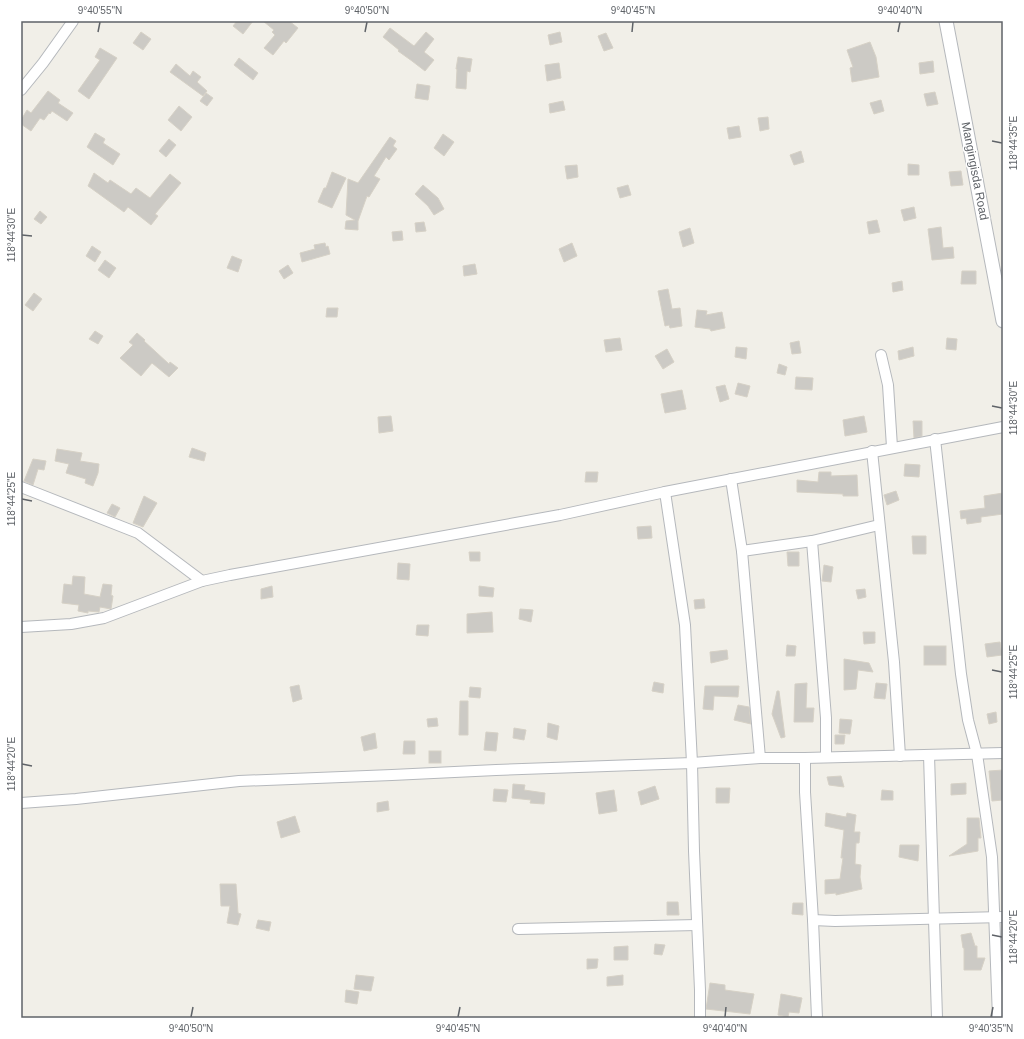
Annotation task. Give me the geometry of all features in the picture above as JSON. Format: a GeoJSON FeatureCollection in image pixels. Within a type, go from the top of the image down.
{"type":"FeatureCollection","features":[{"type":"Feature","properties":{"kind":"street"},"geometry":{"type":"LineString","coordinates":[[21,90],[43,63],[73,21]]}},
{"type":"Feature","properties":{"kind":"street","name":"Mangingisda Road"},"geometry":{"type":"LineString","coordinates":[[946,21],[1003,321]]}},
{"type":"Feature","properties":{"kind":"street"},"geometry":{"type":"LineString","coordinates":[[881,354],[888,385],[892,448]]}},
{"type":"Feature","properties":{"kind":"street"},"geometry":{"type":"LineString","coordinates":[[21,627],[71,624],[104,618],[202,581],[230,574],[560,515],[665,492],[1003,426]]}},
{"type":"Feature","properties":{"kind":"street"},"geometry":{"type":"LineString","coordinates":[[935,439],[968,720],[977,754],[999,917],[998,1018]]}},
{"type":"Feature","properties":{"kind":"street"},"geometry":{"type":"LineString","coordinates":[[872,451],[894,655],[900,756]]}},
{"type":"Feature","properties":{"kind":"street"},"geometry":{"type":"LineString","coordinates":[[731,479],[742,552],[760,758]]}},
{"type":"Feature","properties":{"kind":"street"},"geometry":{"type":"LineString","coordinates":[[21,488],[138,533],[202,581]]}},
{"type":"Feature","properties":{"kind":"street"},"geometry":{"type":"LineString","coordinates":[[665,492],[685,625],[692,763],[700,1018]]}},
{"type":"Feature","properties":{"kind":"street"},"geometry":{"type":"LineString","coordinates":[[742,552],[812,541],[879,526]]}},
{"type":"Feature","properties":{"kind":"street"},"geometry":{"type":"LineString","coordinates":[[812,541],[826,718],[826,758]]}},
{"type":"Feature","properties":{"kind":"street"},"geometry":{"type":"LineString","coordinates":[[21,803],[76,799],[239,781],[692,763],[760,758],[826,758],[1003,753]]}},
{"type":"Feature","properties":{"kind":"street"},"geometry":{"type":"LineString","coordinates":[[929,755],[937,1018]]}},
{"type":"Feature","properties":{"kind":"street"},"geometry":{"type":"LineString","coordinates":[[805,758],[805,792],[813,920],[817,1018]]}},
{"type":"Feature","properties":{"kind":"street"},"geometry":{"type":"LineString","coordinates":[[813,920],[835,921],[999,917]]}},
{"type":"Feature","properties":{"kind":"street"},"geometry":{"type":"LineString","coordinates":[[518,929],[697,925]]}},
{"type":"Feature","properties":{"kind":"building"},"geometry":{"type":"Polygon","coordinates":[[[237,21],[253,21],[243,34],[233,26],[237,21]]]}},
{"type":"Feature","properties":{"kind":"building"},"geometry":{"type":"Polygon","coordinates":[[[263,21],[289,21],[298,28],[286,43],[284,41],[273,55],[264,48],[275,35],[272,32],[274,30],[263,21]]]}},
{"type":"Feature","properties":{"kind":"building"},"geometry":{"type":"Polygon","coordinates":[[[390,28],[414,46],[426,32],[434,39],[424,52],[434,60],[425,71],[398,51],[399,50],[383,37],[390,28]]]}},
{"type":"Feature","properties":{"kind":"building"},"geometry":{"type":"Polygon","coordinates":[[[141,32],[151,39],[143,50],[133,43],[141,32]]]}},
{"type":"Feature","properties":{"kind":"building"},"geometry":{"type":"Polygon","coordinates":[[[560,32],[562,42],[550,45],[548,35],[560,32]]]}},
{"type":"Feature","properties":{"kind":"building"},"geometry":{"type":"Polygon","coordinates":[[[606,33],[613,48],[604,51],[598,36],[606,33]]]}},
{"type":"Feature","properties":{"kind":"building"},"geometry":{"type":"Polygon","coordinates":[[[870,42],[876,57],[879,77],[852,82],[850,68],[853,67],[847,50],[870,42]]]}},
{"type":"Feature","properties":{"kind":"building"},"geometry":{"type":"Polygon","coordinates":[[[100,48],[117,58],[89,99],[78,91],[100,60],[95,57],[100,48]]]}},
{"type":"Feature","properties":{"kind":"building"},"geometry":{"type":"Polygon","coordinates":[[[458,57],[472,59],[470,72],[467,71],[466,89],[456,88],[456,69],[458,57]]]}},
{"type":"Feature","properties":{"kind":"building"},"geometry":{"type":"Polygon","coordinates":[[[239,58],[258,73],[253,80],[234,65],[239,58]]]}},
{"type":"Feature","properties":{"kind":"building"},"geometry":{"type":"Polygon","coordinates":[[[933,61],[934,72],[920,74],[919,63],[933,61]]]}},
{"type":"Feature","properties":{"kind":"building"},"geometry":{"type":"Polygon","coordinates":[[[559,63],[561,78],[547,81],[545,65],[559,63]]]}},
{"type":"Feature","properties":{"kind":"building"},"geometry":{"type":"Polygon","coordinates":[[[176,64],[190,76],[193,71],[201,77],[197,82],[207,91],[203,96],[170,72],[176,64]]]}},
{"type":"Feature","properties":{"kind":"building"},"geometry":{"type":"Polygon","coordinates":[[[417,84],[430,86],[428,100],[415,98],[417,84]]]}},
{"type":"Feature","properties":{"kind":"building"},"geometry":{"type":"Polygon","coordinates":[[[48,91],[60,100],[58,103],[73,113],[67,121],[52,111],[44,120],[40,118],[31,131],[21,124],[21,120],[27,110],[31,113],[48,91]]]}},
{"type":"Feature","properties":{"kind":"building"},"geometry":{"type":"Polygon","coordinates":[[[935,92],[938,104],[927,106],[924,94],[935,92]]]}},
{"type":"Feature","properties":{"kind":"building"},"geometry":{"type":"Polygon","coordinates":[[[206,93],[213,98],[207,106],[200,101],[206,93]]]}},
{"type":"Feature","properties":{"kind":"building"},"geometry":{"type":"Polygon","coordinates":[[[881,100],[884,111],[874,114],[870,103],[881,100]]]}},
{"type":"Feature","properties":{"kind":"building"},"geometry":{"type":"Polygon","coordinates":[[[563,101],[565,110],[550,113],[549,104],[563,101]]]}},
{"type":"Feature","properties":{"kind":"building"},"geometry":{"type":"Polygon","coordinates":[[[179,106],[192,117],[181,131],[168,120],[179,106]]]}},
{"type":"Feature","properties":{"kind":"building"},"geometry":{"type":"Polygon","coordinates":[[[768,117],[769,129],[760,131],[758,118],[768,117]]]}},
{"type":"Feature","properties":{"kind":"building"},"geometry":{"type":"Polygon","coordinates":[[[739,126],[741,137],[729,139],[727,128],[739,126]]]}},
{"type":"Feature","properties":{"kind":"building"},"geometry":{"type":"Polygon","coordinates":[[[95,133],[105,139],[103,143],[120,154],[113,165],[87,147],[95,133]]]}},
{"type":"Feature","properties":{"kind":"building"},"geometry":{"type":"Polygon","coordinates":[[[443,134],[454,142],[444,156],[434,148],[443,134]]]}},
{"type":"Feature","properties":{"kind":"building"},"geometry":{"type":"Polygon","coordinates":[[[390,137],[396,141],[393,146],[397,149],[389,160],[386,157],[374,176],[380,179],[369,197],[367,196],[358,221],[358,230],[345,229],[346,221],[355,220],[346,215],[348,179],[358,183],[390,137]]]}},
{"type":"Feature","properties":{"kind":"building"},"geometry":{"type":"Polygon","coordinates":[[[169,139],[176,145],[166,157],[159,151],[169,139]]]}},
{"type":"Feature","properties":{"kind":"building"},"geometry":{"type":"Polygon","coordinates":[[[801,151],[804,162],[794,165],[790,155],[801,151]]]}},
{"type":"Feature","properties":{"kind":"building"},"geometry":{"type":"Polygon","coordinates":[[[908,164],[919,165],[919,175],[908,175],[908,164]]]}},
{"type":"Feature","properties":{"kind":"building"},"geometry":{"type":"Polygon","coordinates":[[[577,165],[578,177],[567,179],[565,166],[577,165]]]}},
{"type":"Feature","properties":{"kind":"building"},"geometry":{"type":"Polygon","coordinates":[[[961,171],[963,185],[951,186],[949,172],[961,171]]]}},
{"type":"Feature","properties":{"kind":"building"},"geometry":{"type":"Polygon","coordinates":[[[332,172],[346,178],[332,208],[318,202],[324,188],[326,188],[332,172]]]}},
{"type":"Feature","properties":{"kind":"building"},"geometry":{"type":"Polygon","coordinates":[[[94,173],[108,183],[110,180],[131,194],[136,188],[150,198],[170,174],[181,183],[155,214],[158,216],[151,225],[128,207],[124,212],[88,186],[94,173]]]}},
{"type":"Feature","properties":{"kind":"building"},"geometry":{"type":"Polygon","coordinates":[[[423,185],[438,198],[444,209],[434,215],[428,206],[415,194],[423,185]]]}},
{"type":"Feature","properties":{"kind":"building"},"geometry":{"type":"Polygon","coordinates":[[[628,185],[631,195],[620,198],[617,188],[628,185]]]}},
{"type":"Feature","properties":{"kind":"building"},"geometry":{"type":"Polygon","coordinates":[[[914,207],[916,218],[904,221],[901,210],[914,207]]]}},
{"type":"Feature","properties":{"kind":"building"},"geometry":{"type":"Polygon","coordinates":[[[40,211],[47,217],[41,224],[34,219],[40,211]]]}},
{"type":"Feature","properties":{"kind":"building"},"geometry":{"type":"Polygon","coordinates":[[[877,220],[880,232],[869,234],[867,222],[877,220]]]}},
{"type":"Feature","properties":{"kind":"building"},"geometry":{"type":"Polygon","coordinates":[[[424,222],[426,231],[416,232],[415,223],[424,222]]]}},
{"type":"Feature","properties":{"kind":"building"},"geometry":{"type":"Polygon","coordinates":[[[941,227],[943,248],[953,247],[954,258],[932,260],[928,229],[941,227]]]}},
{"type":"Feature","properties":{"kind":"building"},"geometry":{"type":"Polygon","coordinates":[[[690,228],[694,243],[683,247],[679,232],[690,228]]]}},
{"type":"Feature","properties":{"kind":"building"},"geometry":{"type":"Polygon","coordinates":[[[402,231],[403,240],[393,241],[392,232],[402,231]]]}},
{"type":"Feature","properties":{"kind":"building"},"geometry":{"type":"Polygon","coordinates":[[[325,243],[326,247],[328,246],[330,254],[302,262],[300,253],[315,249],[314,245],[325,243]]]}},
{"type":"Feature","properties":{"kind":"building"},"geometry":{"type":"Polygon","coordinates":[[[572,243],[577,256],[564,262],[559,249],[572,243]]]}},
{"type":"Feature","properties":{"kind":"building"},"geometry":{"type":"Polygon","coordinates":[[[92,246],[101,252],[95,262],[86,256],[92,246]]]}},
{"type":"Feature","properties":{"kind":"building"},"geometry":{"type":"Polygon","coordinates":[[[232,256],[242,260],[238,272],[227,268],[232,256]]]}},
{"type":"Feature","properties":{"kind":"building"},"geometry":{"type":"Polygon","coordinates":[[[105,260],[116,268],[109,278],[98,270],[105,260]]]}},
{"type":"Feature","properties":{"kind":"building"},"geometry":{"type":"Polygon","coordinates":[[[475,264],[477,274],[464,276],[463,266],[475,264]]]}},
{"type":"Feature","properties":{"kind":"building"},"geometry":{"type":"Polygon","coordinates":[[[288,265],[293,273],[284,279],[279,271],[288,265]]]}},
{"type":"Feature","properties":{"kind":"building"},"geometry":{"type":"Polygon","coordinates":[[[962,271],[976,271],[976,284],[961,284],[962,271]]]}},
{"type":"Feature","properties":{"kind":"building"},"geometry":{"type":"Polygon","coordinates":[[[902,281],[903,290],[893,292],[892,283],[902,281]]]}},
{"type":"Feature","properties":{"kind":"building"},"geometry":{"type":"Polygon","coordinates":[[[668,289],[672,309],[680,308],[682,326],[670,328],[669,325],[665,326],[658,291],[668,289]]]}},
{"type":"Feature","properties":{"kind":"building"},"geometry":{"type":"Polygon","coordinates":[[[34,293],[42,299],[33,311],[25,305],[34,293]]]}},
{"type":"Feature","properties":{"kind":"building"},"geometry":{"type":"Polygon","coordinates":[[[327,308],[338,308],[337,317],[326,317],[327,308]]]}},
{"type":"Feature","properties":{"kind":"building"},"geometry":{"type":"Polygon","coordinates":[[[697,310],[707,311],[706,315],[722,312],[725,328],[711,331],[710,329],[695,327],[697,310]]]}},
{"type":"Feature","properties":{"kind":"building"},"geometry":{"type":"Polygon","coordinates":[[[95,331],[103,336],[98,344],[89,339],[95,331]]]}},
{"type":"Feature","properties":{"kind":"building"},"geometry":{"type":"Polygon","coordinates":[[[137,333],[169,364],[170,362],[178,368],[169,377],[152,363],[141,376],[120,358],[133,345],[129,342],[137,333]]]}},
{"type":"Feature","properties":{"kind":"building"},"geometry":{"type":"Polygon","coordinates":[[[620,338],[622,350],[606,352],[604,340],[620,338]]]}},
{"type":"Feature","properties":{"kind":"building"},"geometry":{"type":"Polygon","coordinates":[[[947,338],[957,339],[956,350],[946,349],[947,338]]]}},
{"type":"Feature","properties":{"kind":"building"},"geometry":{"type":"Polygon","coordinates":[[[799,341],[801,353],[792,354],[790,343],[799,341]]]}},
{"type":"Feature","properties":{"kind":"building"},"geometry":{"type":"Polygon","coordinates":[[[736,347],[747,348],[746,359],[735,357],[736,347]]]}},
{"type":"Feature","properties":{"kind":"building"},"geometry":{"type":"Polygon","coordinates":[[[913,347],[914,356],[899,360],[898,351],[913,347]]]}},
{"type":"Feature","properties":{"kind":"building"},"geometry":{"type":"Polygon","coordinates":[[[667,349],[674,362],[663,369],[655,356],[667,349]]]}},
{"type":"Feature","properties":{"kind":"building"},"geometry":{"type":"Polygon","coordinates":[[[779,364],[787,367],[785,375],[777,373],[779,364]]]}},
{"type":"Feature","properties":{"kind":"building"},"geometry":{"type":"Polygon","coordinates":[[[796,377],[813,378],[812,390],[795,389],[796,377]]]}},
{"type":"Feature","properties":{"kind":"building"},"geometry":{"type":"Polygon","coordinates":[[[738,383],[750,386],[747,397],[735,394],[738,383]]]}},
{"type":"Feature","properties":{"kind":"building"},"geometry":{"type":"Polygon","coordinates":[[[725,385],[729,399],[720,402],[716,387],[725,385]]]}},
{"type":"Feature","properties":{"kind":"building"},"geometry":{"type":"Polygon","coordinates":[[[682,390],[686,409],[665,413],[661,394],[682,390]]]}},
{"type":"Feature","properties":{"kind":"building"},"geometry":{"type":"Polygon","coordinates":[[[391,416],[393,431],[379,433],[378,417],[391,416]]]}},
{"type":"Feature","properties":{"kind":"building"},"geometry":{"type":"Polygon","coordinates":[[[864,416],[867,432],[845,436],[843,420],[864,416]]]}},
{"type":"Feature","properties":{"kind":"building"},"geometry":{"type":"Polygon","coordinates":[[[913,421],[922,421],[922,436],[914,438],[913,421]]]}},
{"type":"Feature","properties":{"kind":"building"},"geometry":{"type":"Polygon","coordinates":[[[192,448],[206,453],[204,461],[189,457],[192,448]]]}},
{"type":"Feature","properties":{"kind":"building"},"geometry":{"type":"Polygon","coordinates":[[[57,449],[82,453],[80,461],[99,464],[98,473],[93,486],[85,483],[86,479],[66,473],[69,464],[55,461],[57,449]]]}},
{"type":"Feature","properties":{"kind":"building"},"geometry":{"type":"Polygon","coordinates":[[[33,459],[46,461],[44,470],[38,469],[33,485],[24,481],[33,459]]]}},
{"type":"Feature","properties":{"kind":"building"},"geometry":{"type":"Polygon","coordinates":[[[905,464],[920,465],[919,477],[904,476],[905,464]]]}},
{"type":"Feature","properties":{"kind":"building"},"geometry":{"type":"Polygon","coordinates":[[[586,472],[598,472],[597,482],[585,482],[586,472]]]}},
{"type":"Feature","properties":{"kind":"building"},"geometry":{"type":"Polygon","coordinates":[[[819,472],[831,472],[831,476],[857,475],[858,496],[797,492],[797,480],[818,482],[819,472]]]}},
{"type":"Feature","properties":{"kind":"building"},"geometry":{"type":"Polygon","coordinates":[[[896,491],[899,500],[887,505],[884,495],[896,491]]]}},
{"type":"Feature","properties":{"kind":"building"},"geometry":{"type":"Polygon","coordinates":[[[1003,493],[1003,514],[981,517],[981,522],[967,524],[966,518],[961,519],[960,511],[985,508],[984,496],[1003,493]]]}},
{"type":"Feature","properties":{"kind":"building"},"geometry":{"type":"Polygon","coordinates":[[[144,496],[157,503],[143,527],[133,523],[144,496]]]}},
{"type":"Feature","properties":{"kind":"building"},"geometry":{"type":"Polygon","coordinates":[[[112,504],[120,508],[115,517],[107,513],[112,504]]]}},
{"type":"Feature","properties":{"kind":"building"},"geometry":{"type":"Polygon","coordinates":[[[651,526],[652,538],[638,539],[637,527],[651,526]]]}},
{"type":"Feature","properties":{"kind":"building"},"geometry":{"type":"Polygon","coordinates":[[[912,536],[926,536],[926,554],[913,554],[912,536]]]}},
{"type":"Feature","properties":{"kind":"building"},"geometry":{"type":"Polygon","coordinates":[[[469,552],[480,552],[480,561],[470,561],[469,552]]]}},
{"type":"Feature","properties":{"kind":"building"},"geometry":{"type":"Polygon","coordinates":[[[787,552],[799,552],[799,566],[788,566],[787,552]]]}},
{"type":"Feature","properties":{"kind":"building"},"geometry":{"type":"Polygon","coordinates":[[[398,563],[410,564],[409,580],[397,579],[398,563]]]}},
{"type":"Feature","properties":{"kind":"building"},"geometry":{"type":"Polygon","coordinates":[[[824,565],[833,567],[831,582],[822,581],[824,565]]]}},
{"type":"Feature","properties":{"kind":"building"},"geometry":{"type":"Polygon","coordinates":[[[73,576],[85,577],[84,594],[100,597],[103,584],[112,585],[111,595],[113,596],[111,609],[100,607],[99,612],[88,611],[88,613],[78,611],[79,605],[62,603],[64,584],[72,585],[73,576]]]}},
{"type":"Feature","properties":{"kind":"building"},"geometry":{"type":"Polygon","coordinates":[[[272,586],[273,597],[261,599],[261,589],[272,586]]]}},
{"type":"Feature","properties":{"kind":"building"},"geometry":{"type":"Polygon","coordinates":[[[479,586],[494,588],[493,597],[479,596],[479,586]]]}},
{"type":"Feature","properties":{"kind":"building"},"geometry":{"type":"Polygon","coordinates":[[[865,589],[866,597],[858,599],[856,590],[865,589]]]}},
{"type":"Feature","properties":{"kind":"building"},"geometry":{"type":"Polygon","coordinates":[[[704,599],[705,608],[695,609],[694,600],[704,599]]]}},
{"type":"Feature","properties":{"kind":"building"},"geometry":{"type":"Polygon","coordinates":[[[520,609],[533,610],[531,622],[519,619],[520,609]]]}},
{"type":"Feature","properties":{"kind":"building"},"geometry":{"type":"Polygon","coordinates":[[[492,612],[493,632],[467,633],[467,614],[492,612]]]}},
{"type":"Feature","properties":{"kind":"building"},"geometry":{"type":"Polygon","coordinates":[[[417,625],[429,625],[428,636],[416,635],[417,625]]]}},
{"type":"Feature","properties":{"kind":"building"},"geometry":{"type":"Polygon","coordinates":[[[863,632],[875,632],[875,643],[864,644],[863,632]]]}},
{"type":"Feature","properties":{"kind":"building"},"geometry":{"type":"Polygon","coordinates":[[[1000,642],[1002,655],[987,657],[985,644],[1000,642]]]}},
{"type":"Feature","properties":{"kind":"building"},"geometry":{"type":"Polygon","coordinates":[[[787,645],[796,646],[795,656],[786,656],[787,645]]]}},
{"type":"Feature","properties":{"kind":"building"},"geometry":{"type":"Polygon","coordinates":[[[924,646],[946,646],[946,665],[924,665],[924,646]]]}},
{"type":"Feature","properties":{"kind":"building"},"geometry":{"type":"Polygon","coordinates":[[[727,650],[728,659],[711,663],[710,652],[727,650]]]}},
{"type":"Feature","properties":{"kind":"building"},"geometry":{"type":"Polygon","coordinates":[[[844,659],[869,663],[873,672],[858,670],[856,689],[844,690],[844,659]]]}},
{"type":"Feature","properties":{"kind":"building"},"geometry":{"type":"Polygon","coordinates":[[[654,682],[664,684],[663,693],[652,691],[654,682]]]}},
{"type":"Feature","properties":{"kind":"building"},"geometry":{"type":"Polygon","coordinates":[[[807,683],[806,708],[814,708],[813,722],[794,722],[795,684],[807,683]]]}},
{"type":"Feature","properties":{"kind":"building"},"geometry":{"type":"Polygon","coordinates":[[[876,683],[887,684],[885,699],[874,698],[876,683]]]}},
{"type":"Feature","properties":{"kind":"building"},"geometry":{"type":"Polygon","coordinates":[[[299,685],[302,699],[293,702],[290,687],[299,685]]]}},
{"type":"Feature","properties":{"kind":"building"},"geometry":{"type":"Polygon","coordinates":[[[705,686],[739,686],[738,697],[714,696],[713,710],[703,709],[705,686]]]}},
{"type":"Feature","properties":{"kind":"building"},"geometry":{"type":"Polygon","coordinates":[[[470,687],[481,688],[480,698],[469,697],[470,687]]]}},
{"type":"Feature","properties":{"kind":"building"},"geometry":{"type":"Polygon","coordinates":[[[777,691],[779,691],[785,737],[781,738],[772,714],[777,691]]]}},
{"type":"Feature","properties":{"kind":"building"},"geometry":{"type":"Polygon","coordinates":[[[460,701],[468,701],[468,735],[459,735],[460,701]]]}},
{"type":"Feature","properties":{"kind":"building"},"geometry":{"type":"Polygon","coordinates":[[[738,705],[749,707],[751,724],[734,720],[738,705]]]}},
{"type":"Feature","properties":{"kind":"building"},"geometry":{"type":"Polygon","coordinates":[[[996,712],[997,722],[989,724],[987,714],[996,712]]]}},
{"type":"Feature","properties":{"kind":"building"},"geometry":{"type":"Polygon","coordinates":[[[437,718],[438,726],[428,727],[427,719],[437,718]]]}},
{"type":"Feature","properties":{"kind":"building"},"geometry":{"type":"Polygon","coordinates":[[[840,719],[852,720],[850,734],[839,733],[840,719]]]}},
{"type":"Feature","properties":{"kind":"building"},"geometry":{"type":"Polygon","coordinates":[[[548,723],[559,726],[557,740],[547,737],[548,723]]]}},
{"type":"Feature","properties":{"kind":"building"},"geometry":{"type":"Polygon","coordinates":[[[514,728],[526,730],[524,740],[513,738],[514,728]]]}},
{"type":"Feature","properties":{"kind":"building"},"geometry":{"type":"Polygon","coordinates":[[[486,732],[498,733],[496,751],[484,750],[486,732]]]}},
{"type":"Feature","properties":{"kind":"building"},"geometry":{"type":"Polygon","coordinates":[[[375,733],[377,748],[364,751],[361,737],[375,733]]]}},
{"type":"Feature","properties":{"kind":"building"},"geometry":{"type":"Polygon","coordinates":[[[835,735],[845,735],[844,744],[835,744],[835,735]]]}},
{"type":"Feature","properties":{"kind":"building"},"geometry":{"type":"Polygon","coordinates":[[[404,741],[415,741],[415,754],[403,754],[404,741]]]}},
{"type":"Feature","properties":{"kind":"building"},"geometry":{"type":"Polygon","coordinates":[[[429,751],[441,751],[441,763],[429,763],[429,751]]]}},
{"type":"Feature","properties":{"kind":"building"},"geometry":{"type":"Polygon","coordinates":[[[1003,770],[1003,800],[992,801],[989,771],[1003,770]]]}},
{"type":"Feature","properties":{"kind":"building"},"geometry":{"type":"Polygon","coordinates":[[[841,776],[844,787],[829,785],[827,777],[841,776]]]}},
{"type":"Feature","properties":{"kind":"building"},"geometry":{"type":"Polygon","coordinates":[[[966,783],[966,794],[951,795],[951,784],[966,783]]]}},
{"type":"Feature","properties":{"kind":"building"},"geometry":{"type":"Polygon","coordinates":[[[513,784],[525,785],[524,790],[545,793],[544,804],[530,803],[531,800],[512,798],[513,784]]]}},
{"type":"Feature","properties":{"kind":"building"},"geometry":{"type":"Polygon","coordinates":[[[655,786],[659,799],[641,805],[638,792],[655,786]]]}},
{"type":"Feature","properties":{"kind":"building"},"geometry":{"type":"Polygon","coordinates":[[[716,788],[730,788],[729,803],[716,803],[716,788]]]}},
{"type":"Feature","properties":{"kind":"building"},"geometry":{"type":"Polygon","coordinates":[[[494,789],[508,790],[506,802],[493,801],[494,789]]]}},
{"type":"Feature","properties":{"kind":"building"},"geometry":{"type":"Polygon","coordinates":[[[614,790],[617,811],[599,814],[596,793],[614,790]]]}},
{"type":"Feature","properties":{"kind":"building"},"geometry":{"type":"Polygon","coordinates":[[[882,790],[893,791],[893,800],[881,800],[882,790]]]}},
{"type":"Feature","properties":{"kind":"building"},"geometry":{"type":"Polygon","coordinates":[[[388,801],[389,810],[377,812],[377,803],[388,801]]]}},
{"type":"Feature","properties":{"kind":"building"},"geometry":{"type":"Polygon","coordinates":[[[826,813],[846,817],[847,813],[856,815],[854,832],[860,832],[859,843],[856,843],[855,864],[861,865],[860,877],[862,889],[836,895],[836,893],[825,894],[825,880],[840,879],[843,858],[841,858],[844,830],[825,826],[826,813]]]}},
{"type":"Feature","properties":{"kind":"building"},"geometry":{"type":"Polygon","coordinates":[[[295,816],[300,832],[281,838],[277,822],[295,816]]]}},
{"type":"Feature","properties":{"kind":"building"},"geometry":{"type":"Polygon","coordinates":[[[967,818],[979,818],[981,838],[978,838],[978,851],[949,856],[967,844],[967,818]]]}},
{"type":"Feature","properties":{"kind":"building"},"geometry":{"type":"Polygon","coordinates":[[[900,845],[919,845],[918,861],[899,857],[900,845]]]}},
{"type":"Feature","properties":{"kind":"building"},"geometry":{"type":"Polygon","coordinates":[[[220,884],[236,884],[238,913],[241,914],[238,925],[227,923],[230,906],[221,906],[220,884]]]}},
{"type":"Feature","properties":{"kind":"building"},"geometry":{"type":"Polygon","coordinates":[[[667,902],[678,902],[679,915],[667,915],[667,902]]]}},
{"type":"Feature","properties":{"kind":"building"},"geometry":{"type":"Polygon","coordinates":[[[793,903],[803,903],[803,915],[792,914],[793,903]]]}},
{"type":"Feature","properties":{"kind":"building"},"geometry":{"type":"Polygon","coordinates":[[[258,920],[271,922],[269,931],[256,928],[258,920]]]}},
{"type":"Feature","properties":{"kind":"building"},"geometry":{"type":"Polygon","coordinates":[[[971,933],[975,946],[977,946],[977,958],[985,958],[981,970],[964,970],[964,948],[961,935],[971,933]]]}},
{"type":"Feature","properties":{"kind":"building"},"geometry":{"type":"Polygon","coordinates":[[[655,944],[665,945],[662,955],[654,954],[655,944]]]}},
{"type":"Feature","properties":{"kind":"building"},"geometry":{"type":"Polygon","coordinates":[[[628,946],[628,960],[614,960],[614,947],[628,946]]]}},
{"type":"Feature","properties":{"kind":"building"},"geometry":{"type":"Polygon","coordinates":[[[587,959],[598,959],[597,968],[587,969],[587,959]]]}},
{"type":"Feature","properties":{"kind":"building"},"geometry":{"type":"Polygon","coordinates":[[[356,975],[374,977],[371,991],[354,989],[356,975]]]}},
{"type":"Feature","properties":{"kind":"building"},"geometry":{"type":"Polygon","coordinates":[[[623,975],[623,985],[607,986],[607,977],[623,975]]]}},
{"type":"Feature","properties":{"kind":"building"},"geometry":{"type":"Polygon","coordinates":[[[710,983],[725,985],[725,990],[754,994],[750,1014],[706,1009],[710,983]]]}},
{"type":"Feature","properties":{"kind":"building"},"geometry":{"type":"Polygon","coordinates":[[[346,990],[359,992],[357,1004],[345,1002],[346,990]]]}},
{"type":"Feature","properties":{"kind":"building"},"geometry":{"type":"Polygon","coordinates":[[[781,994],[802,998],[799,1013],[789,1012],[788,1017],[778,1015],[781,994]]]}}]}
